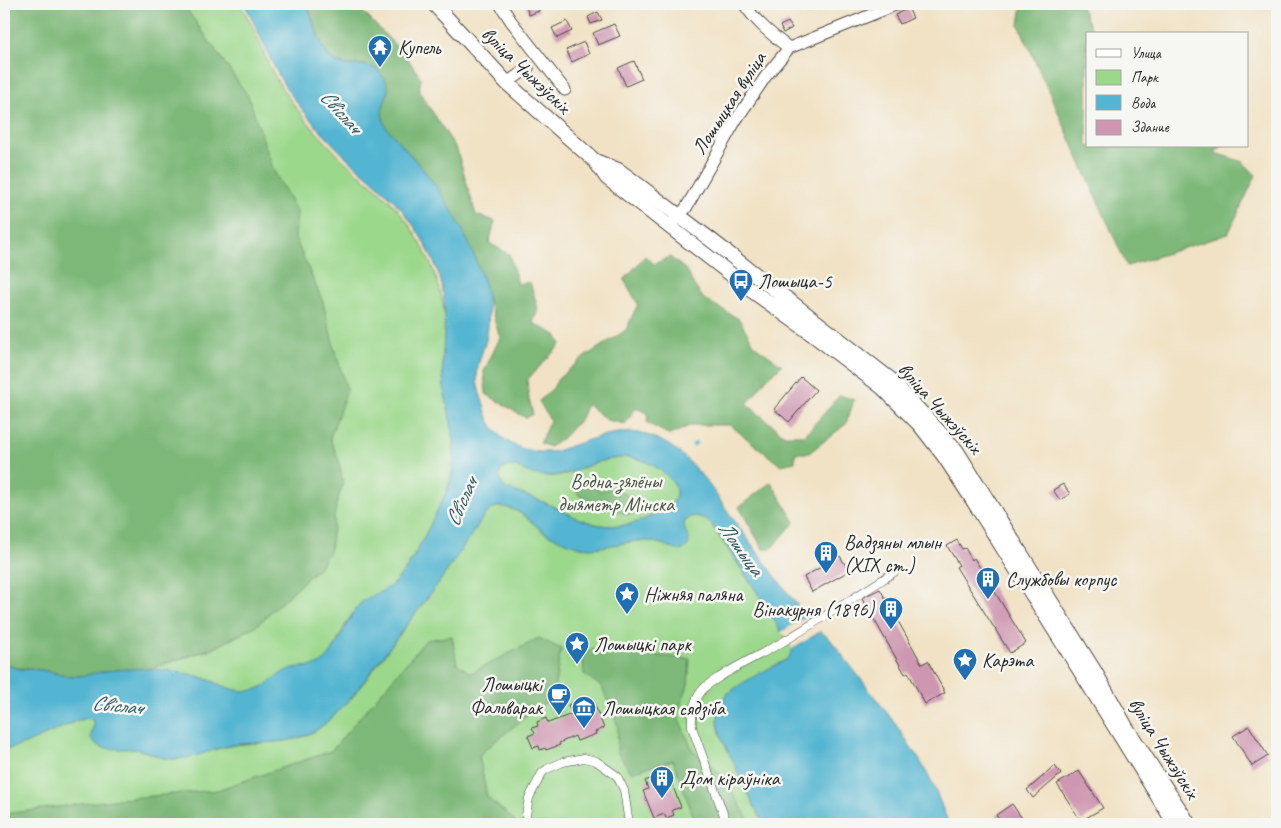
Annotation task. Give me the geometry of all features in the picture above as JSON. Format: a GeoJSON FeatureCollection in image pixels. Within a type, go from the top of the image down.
{"type":"FeatureCollection","features":[{"type":"Feature","properties":{"kind":"street","name":"вуліца Чыжэўскіх"},"geometry":{"type":"LineString","coordinates":[[434,4],[507,83],[595,160],[607,178],[674,221],[890,379],[956,450],[1095,672],[1126,727],[1189,824]]}},
{"type":"Feature","properties":{"kind":"street","name":"вуліца Чыжэўскіх"},"geometry":{"type":"LineString","coordinates":[[500,4],[565,90]]}},
{"type":"Feature","properties":{"kind":"street"},"geometry":{"type":"LineString","coordinates":[[744,4],[768,32],[789,48]]}},
{"type":"Feature","properties":{"kind":"street","name":"Лошыцкая вуліца"},"geometry":{"type":"LineString","coordinates":[[674,221],[686,208],[736,120],[766,76],[789,48],[884,6],[898,4]]}},
{"type":"Feature","properties":{"kind":"street"},"geometry":{"type":"LineString","coordinates":[[507,83],[528,68]]}},
{"type":"Feature","properties":{"kind":"street","name":"вуліца Чыжэўскіх"},"geometry":{"type":"LineString","coordinates":[[674,221],[751,290],[800,324],[883,388],[920,425],[944,456],[969,494],[1175,824]]}},
{"type":"Feature","properties":{"kind":"street"},"geometry":{"type":"LineString","coordinates":[[727,824],[692,727],[696,699],[710,683],[786,640],[896,571]]}},
{"type":"Feature","properties":{"kind":"street"},"geometry":{"type":"LineString","coordinates":[[529,824],[526,815],[529,798],[542,773],[563,762],[584,758],[596,761],[617,776],[624,790],[629,824]]}},
{"type":"Feature","properties":{"kind":"green space"},"geometry":{"type":"Polygon","coordinates":[[[4,4],[183,4],[248,96],[274,171],[297,212],[295,238],[323,302],[347,390],[330,438],[339,461],[343,483],[336,505],[330,550],[321,565],[256,626],[215,647],[149,669],[116,670],[81,676],[69,676],[37,669],[16,668],[4,664],[4,4]]]}},
{"type":"Feature","properties":{"kind":"green space"},"geometry":{"type":"Polygon","coordinates":[[[183,4],[239,4],[253,27],[274,74],[297,109],[342,159],[389,200],[413,231],[434,272],[444,314],[443,378],[451,420],[454,462],[448,488],[426,534],[408,566],[395,582],[386,590],[360,603],[344,627],[331,654],[323,662],[315,666],[294,668],[261,688],[252,691],[238,691],[188,674],[149,669],[215,648],[256,626],[321,565],[330,438],[294,238],[274,171],[183,4]]]}},
{"type":"Feature","properties":{"kind":"green space"},"geometry":{"type":"Polygon","coordinates":[[[307,4],[355,4],[405,55],[421,78],[419,91],[457,150],[476,215],[495,221],[489,243],[509,254],[518,284],[530,282],[538,309],[533,323],[556,335],[561,344],[527,380],[533,414],[526,418],[486,394],[484,371],[500,338],[478,266],[456,219],[432,181],[386,127],[382,112],[388,89],[367,65],[338,63],[327,54],[318,37],[307,4]]]}},
{"type":"Feature","properties":{"kind":"green space"},"geometry":{"type":"Polygon","coordinates":[[[1022,4],[1080,4],[1093,32],[1086,32],[1086,148],[1220,148],[1215,153],[1243,162],[1256,175],[1228,234],[1127,266],[1019,25],[1022,4]]]}},
{"type":"Feature","properties":{"kind":"green space"},"geometry":{"type":"Polygon","coordinates":[[[645,256],[654,264],[670,257],[686,270],[704,299],[739,319],[755,346],[782,365],[767,378],[747,404],[784,435],[805,435],[840,395],[854,400],[846,424],[809,453],[795,453],[795,462],[780,465],[730,425],[691,425],[670,435],[647,423],[648,413],[636,408],[625,424],[607,420],[587,404],[581,418],[563,438],[550,447],[540,443],[550,420],[539,401],[553,388],[558,379],[583,358],[626,330],[638,304],[624,280],[645,256]]]}},
{"type":"Feature","properties":{"kind":"green space","name":"Водна-зялёны дыяметр Мінска"},"geometry":{"type":"Polygon","coordinates":[[[629,457],[648,463],[666,475],[674,485],[676,496],[673,502],[663,510],[642,520],[624,525],[605,526],[578,518],[543,502],[507,489],[502,484],[499,475],[502,469],[508,466],[546,476],[559,476],[598,462],[629,457]]]}},
{"type":"Feature","properties":{"kind":"green space"},"geometry":{"type":"Polygon","coordinates":[[[771,482],[795,522],[771,549],[763,549],[739,507],[771,482]]]}},
{"type":"Feature","properties":{"kind":"green space"},"geometry":{"type":"Polygon","coordinates":[[[585,483],[600,491],[619,490],[638,501],[641,505],[640,508],[633,514],[627,514],[591,503],[577,493],[579,486],[585,483]]]}},
{"type":"Feature","properties":{"kind":"green space","name":"Водна-зялёны дыяметр Мінска"},"geometry":{"type":"Polygon","coordinates":[[[502,506],[524,515],[549,535],[581,547],[646,541],[683,550],[689,544],[684,528],[684,523],[688,517],[696,516],[710,523],[767,607],[792,649],[789,658],[728,693],[720,705],[723,740],[764,824],[4,824],[4,750],[25,744],[83,718],[90,718],[93,722],[91,734],[96,744],[114,748],[136,749],[161,757],[175,759],[234,745],[285,741],[302,737],[317,730],[352,698],[440,581],[484,516],[492,509],[502,506]]]}},
{"type":"Feature","properties":{"kind":"green space"},"geometry":{"type":"Polygon","coordinates":[[[452,636],[457,664],[471,673],[539,638],[561,649],[553,697],[479,755],[487,797],[514,820],[516,824],[4,824],[4,814],[119,799],[217,790],[331,751],[426,640],[452,636]]]}},
{"type":"Feature","properties":{"kind":"green space"},"geometry":{"type":"Polygon","coordinates":[[[591,649],[690,659],[688,685],[677,715],[693,751],[722,775],[747,817],[748,824],[696,824],[673,760],[631,772],[617,752],[618,726],[602,687],[584,674],[583,656],[591,649]]]}},
{"type":"Feature","properties":{"kind":"water"},"geometry":{"type":"Polygon","coordinates":[[[243,4],[307,4],[324,49],[332,60],[344,65],[370,66],[381,74],[386,82],[388,88],[382,111],[386,127],[428,175],[449,206],[480,270],[488,304],[488,326],[477,371],[477,379],[487,415],[499,434],[505,440],[521,448],[548,452],[607,435],[628,432],[638,433],[655,438],[670,446],[684,457],[708,484],[801,610],[804,619],[800,621],[810,638],[820,631],[830,639],[894,722],[928,775],[949,824],[764,824],[722,737],[718,724],[719,710],[722,701],[729,693],[753,677],[786,660],[792,649],[803,642],[794,625],[781,632],[767,607],[715,528],[698,516],[689,517],[685,521],[684,525],[689,542],[683,550],[646,541],[589,548],[574,545],[549,535],[518,511],[501,507],[493,508],[484,516],[440,581],[351,698],[324,725],[304,736],[286,741],[232,745],[191,757],[171,759],[140,750],[113,749],[100,746],[91,737],[94,725],[90,718],[87,718],[25,744],[4,750],[4,664],[14,668],[42,670],[75,676],[124,669],[166,670],[198,676],[236,690],[248,691],[263,686],[287,670],[319,664],[330,654],[359,605],[367,598],[392,585],[402,574],[421,544],[449,484],[454,465],[454,440],[443,375],[444,300],[435,264],[417,230],[402,210],[332,143],[296,101],[270,59],[243,4]],[[629,457],[602,461],[553,476],[536,475],[514,466],[505,467],[499,475],[502,484],[507,489],[543,502],[578,518],[605,526],[624,525],[642,520],[663,510],[673,502],[676,496],[674,485],[666,475],[648,463],[629,457]]]}},
{"type":"Feature","properties":{"kind":"pier"},"geometry":{"type":"Polygon","coordinates":[[[806,617],[806,620],[803,622],[810,634],[819,629],[820,631],[792,649],[790,647],[800,641],[793,628],[783,635],[781,632],[806,617]]]}},
{"type":"Feature","properties":{"kind":"building"},"geometry":{"type":"Polygon","coordinates":[[[525,4],[536,4],[539,11],[529,15],[525,4]]]}},
{"type":"Feature","properties":{"kind":"building"},"geometry":{"type":"Polygon","coordinates":[[[806,4],[810,4],[812,9],[808,10],[806,4]]]}},
{"type":"Feature","properties":{"kind":"building"},"geometry":{"type":"Polygon","coordinates":[[[908,8],[913,18],[900,24],[895,15],[908,8]]]}},
{"type":"Feature","properties":{"kind":"building"},"geometry":{"type":"Polygon","coordinates":[[[598,12],[602,20],[591,24],[588,17],[598,12]]]}},
{"type":"Feature","properties":{"kind":"building"},"geometry":{"type":"Polygon","coordinates":[[[567,21],[572,31],[557,38],[552,28],[567,21]]]}},
{"type":"Feature","properties":{"kind":"building"},"geometry":{"type":"Polygon","coordinates":[[[788,22],[792,28],[783,33],[780,26],[788,22]]]}},
{"type":"Feature","properties":{"kind":"building"},"geometry":{"type":"Polygon","coordinates":[[[614,24],[620,36],[598,45],[593,33],[614,24]]]}},
{"type":"Feature","properties":{"kind":"building"},"geometry":{"type":"Polygon","coordinates":[[[584,42],[589,54],[572,62],[566,50],[584,42]]]}},
{"type":"Feature","properties":{"kind":"building"},"geometry":{"type":"Polygon","coordinates":[[[634,61],[642,79],[626,86],[618,68],[634,61]]]}},
{"type":"Feature","properties":{"kind":"building"},"geometry":{"type":"Polygon","coordinates":[[[801,377],[816,390],[789,422],[774,409],[801,377]]]}},
{"type":"Feature","properties":{"kind":"building"},"geometry":{"type":"Polygon","coordinates":[[[1063,484],[1070,494],[1060,500],[1053,490],[1063,484]]]}},
{"type":"Feature","properties":{"kind":"building","name":"Службовы корпус"},"geometry":{"type":"Polygon","coordinates":[[[957,540],[962,549],[965,548],[972,560],[974,558],[1026,643],[1010,653],[956,567],[959,565],[947,546],[957,540]]]}},
{"type":"Feature","properties":{"kind":"building","name":"Вадзяны млын (XIX ст.)"},"geometry":{"type":"Polygon","coordinates":[[[840,556],[849,571],[812,592],[804,577],[840,556]]]}},
{"type":"Feature","properties":{"kind":"building","name":"Вінакурня (1896)"},"geometry":{"type":"Polygon","coordinates":[[[880,589],[922,664],[928,661],[945,693],[925,704],[908,672],[905,674],[862,598],[880,589]]]}},
{"type":"Feature","properties":{"kind":"building"},"geometry":{"type":"Polygon","coordinates":[[[578,701],[580,706],[593,701],[604,728],[595,732],[596,734],[577,741],[575,736],[559,743],[560,745],[546,750],[545,748],[540,750],[539,746],[533,748],[528,736],[535,733],[532,728],[538,726],[537,722],[546,718],[548,723],[572,714],[568,705],[578,701]]]}},
{"type":"Feature","properties":{"kind":"building"},"geometry":{"type":"Polygon","coordinates":[[[1249,726],[1268,756],[1252,766],[1233,736],[1249,726]]]}},
{"type":"Feature","properties":{"kind":"building"},"geometry":{"type":"Polygon","coordinates":[[[1055,766],[1061,774],[1033,798],[1027,790],[1055,766]]]}},
{"type":"Feature","properties":{"kind":"building"},"geometry":{"type":"Polygon","coordinates":[[[1079,771],[1103,808],[1081,821],[1057,784],[1079,771]]]}},
{"type":"Feature","properties":{"kind":"building","name":"Дом кіраўніка"},"geometry":{"type":"Polygon","coordinates":[[[667,772],[681,807],[672,810],[674,815],[666,818],[664,814],[654,818],[643,791],[648,789],[645,781],[667,772]]]}},
{"type":"Feature","properties":{"kind":"building"},"geometry":{"type":"Polygon","coordinates":[[[1012,804],[1026,824],[1003,824],[996,815],[1012,804]]]}},
{"type":"Feature","properties":{"kind":"place","name":"Купель"},"geometry":{"type":"Point","coordinates":[380,68]}},
{"type":"Feature","properties":{"kind":"place","name":"Лошыца-5"},"geometry":{"type":"Point","coordinates":[741,302]}},
{"type":"Feature","properties":{"kind":"place","name":"Вадзяны млын (XIX ст.)"},"geometry":{"type":"Point","coordinates":[826,574]}},
{"type":"Feature","properties":{"kind":"place","name":"Службовы корпус"},"geometry":{"type":"Point","coordinates":[988,600]}},
{"type":"Feature","properties":{"kind":"place","name":"Ніжняя паляна"},"geometry":{"type":"Point","coordinates":[627,615]}},
{"type":"Feature","properties":{"kind":"place","name":"Вінакурня (1896)"},"geometry":{"type":"Point","coordinates":[891,630]}},
{"type":"Feature","properties":{"kind":"place","name":"Лошыцкі парк"},"geometry":{"type":"Point","coordinates":[577,665]}},
{"type":"Feature","properties":{"kind":"place","name":"Карэта"},"geometry":{"type":"Point","coordinates":[965,681]}},
{"type":"Feature","properties":{"kind":"place","name":"Лошыцкі Фальварак"},"geometry":{"type":"Point","coordinates":[559,716]}},
{"type":"Feature","properties":{"kind":"place","name":"Лошыцкая сядзіба"},"geometry":{"type":"Point","coordinates":[584,729]}},
{"type":"Feature","properties":{"kind":"place","name":"Дом кіраўніка"},"geometry":{"type":"Point","coordinates":[662,799]}},
{"type":"Feature","properties":{"kind":"water label","name":"Свіслач"},"geometry":{"type":"Point","coordinates":[341,111]}},
{"type":"Feature","properties":{"kind":"water label","name":"Свіслач"},"geometry":{"type":"Point","coordinates":[461,502]}},
{"type":"Feature","properties":{"kind":"water label","name":"Лошыца"},"geometry":{"type":"Point","coordinates":[741,548]}},
{"type":"Feature","properties":{"kind":"water label","name":"Свіслач"},"geometry":{"type":"Point","coordinates":[117,705]}}]}
